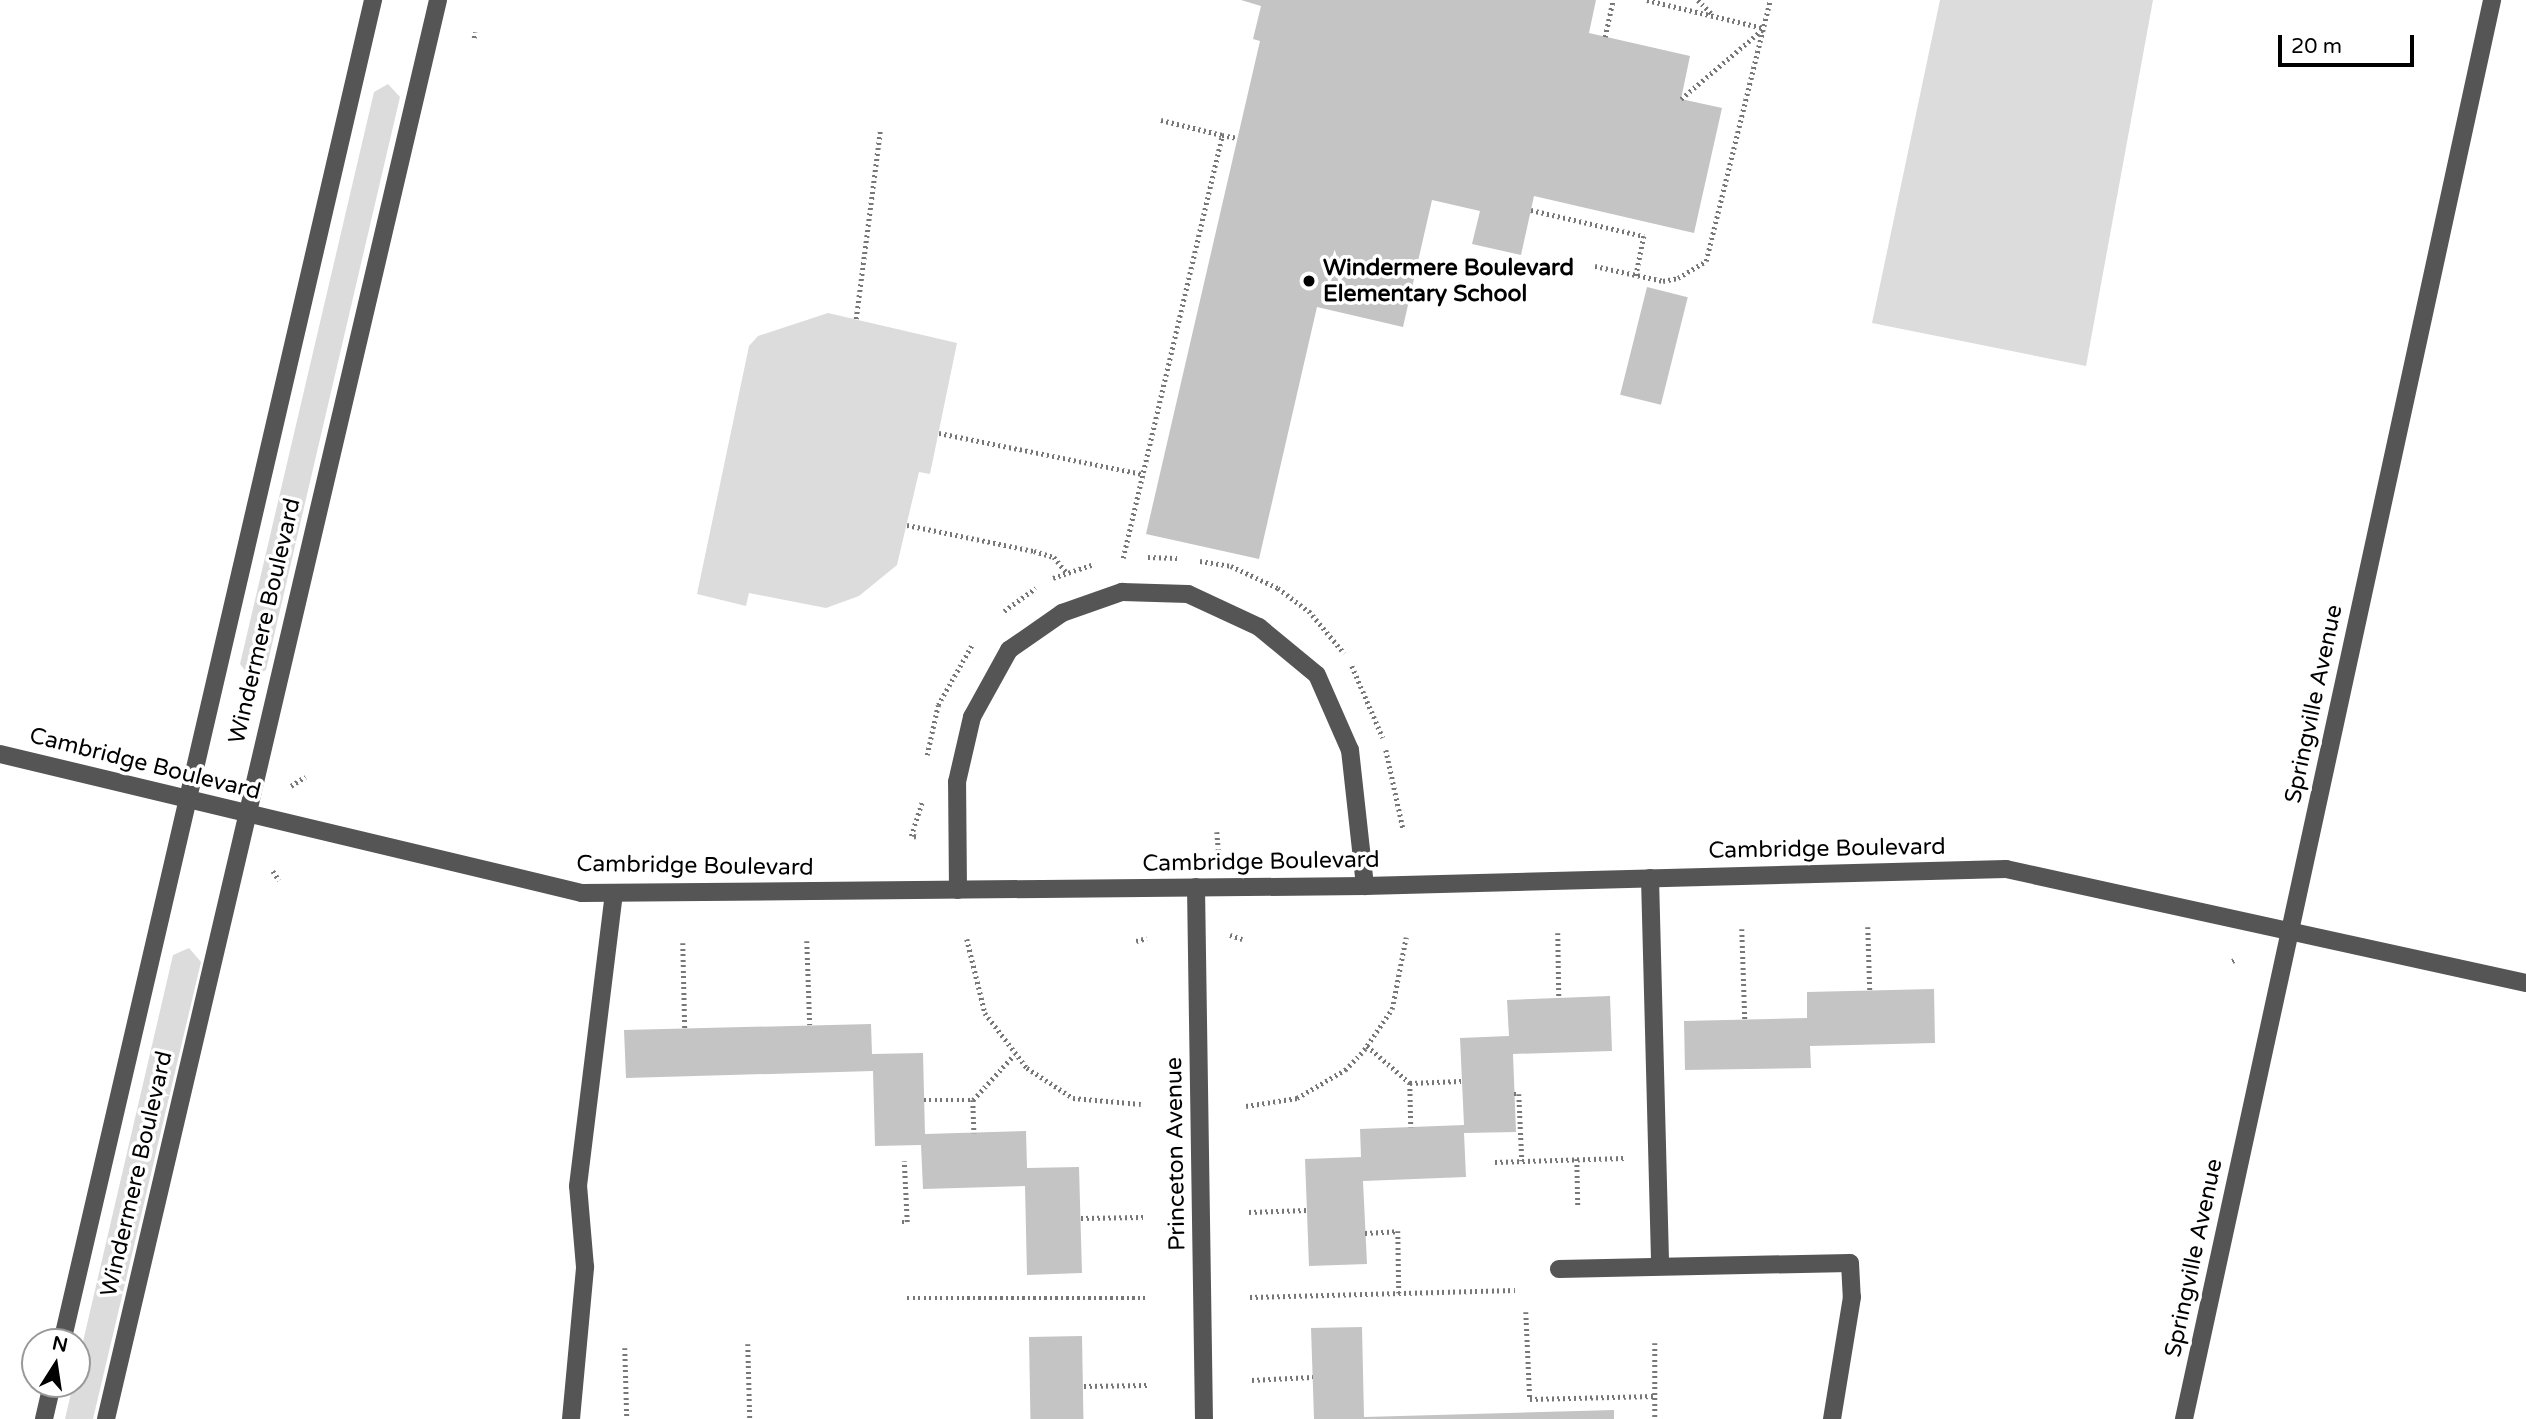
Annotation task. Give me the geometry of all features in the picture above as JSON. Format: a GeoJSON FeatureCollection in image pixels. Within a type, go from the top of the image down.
{"type":"FeatureCollection","features":[{"type":"Feature","properties":{"kind":"street","name":"Windermere Boulevard"},"geometry":{"type":"LineString","coordinates":[[65,1328],[373,0]]}},
{"type":"Feature","properties":{"kind":"street","name":"Springville Avenue"},"geometry":{"type":"LineString","coordinates":[[2184,1419],[2492,0]]}},
{"type":"Feature","properties":{"kind":"street","name":"Windermere Boulevard"},"geometry":{"type":"LineString","coordinates":[[106,1419],[434,1]]}},
{"type":"Feature","properties":{"kind":"street"},"geometry":{"type":"LineString","coordinates":[[958,890],[957,782],[972,717],[1009,650],[1062,613],[1122,592],[1188,594],[1259,627],[1317,675],[1350,750],[1365,886]]}},
{"type":"Feature","properties":{"kind":"street","name":"Cambridge Boulevard"},"geometry":{"type":"LineString","coordinates":[[0,754],[582,893],[1365,886],[2006,869],[2526,984]]}},
{"type":"Feature","properties":{"kind":"street"},"geometry":{"type":"LineString","coordinates":[[1650,878],[1660,1266]]}},
{"type":"Feature","properties":{"kind":"street","name":"Princeton Avenue"},"geometry":{"type":"LineString","coordinates":[[1196,887],[1204,1419]]}},
{"type":"Feature","properties":{"kind":"street"},"geometry":{"type":"LineString","coordinates":[[571,1419],[585,1267],[578,1186],[614,894]]}},
{"type":"Feature","properties":{"kind":"street"},"geometry":{"type":"LineString","coordinates":[[1559,1269],[1850,1263],[1849,1323],[1832,1419]]}},
{"type":"Feature","properties":{"kind":"street"},"geometry":{"type":"LineString","coordinates":[[44,1419],[49,1398]]}},
{"type":"Feature","properties":{"kind":"path"},"geometry":{"type":"LineString","coordinates":[[1605,37],[1613,0]]}},
{"type":"Feature","properties":{"kind":"path"},"geometry":{"type":"LineString","coordinates":[[1647,0],[1764,28]]}},
{"type":"Feature","properties":{"kind":"path"},"geometry":{"type":"LineString","coordinates":[[1698,0],[1714,16]]}},
{"type":"Feature","properties":{"kind":"path"},"geometry":{"type":"LineString","coordinates":[[1595,266],[1636,276],[1678,278],[1706,261],[1770,0]]}},
{"type":"Feature","properties":{"kind":"path"},"geometry":{"type":"LineString","coordinates":[[1681,99],[1764,28]]}},
{"type":"Feature","properties":{"kind":"path"},"geometry":{"type":"LineString","coordinates":[[1161,120],[1238,138]]}},
{"type":"Feature","properties":{"kind":"path"},"geometry":{"type":"LineString","coordinates":[[856,319],[880,132]]}},
{"type":"Feature","properties":{"kind":"path"},"geometry":{"type":"LineString","coordinates":[[1123,558],[1222,135]]}},
{"type":"Feature","properties":{"kind":"path"},"geometry":{"type":"LineString","coordinates":[[1531,211],[1644,236],[1636,276]]}},
{"type":"Feature","properties":{"kind":"path"},"geometry":{"type":"LineString","coordinates":[[939,433],[1143,474]]}},
{"type":"Feature","properties":{"kind":"path"},"geometry":{"type":"LineString","coordinates":[[907,524],[1054,557],[1066,572]]}},
{"type":"Feature","properties":{"kind":"path"},"geometry":{"type":"LineString","coordinates":[[1115,558],[1165,556],[1231,566],[1309,611],[1363,685],[1380,724],[1403,828]]}},
{"type":"Feature","properties":{"kind":"path"},"geometry":{"type":"LineString","coordinates":[[999,615],[1016,598],[1066,572],[1103,561]]}},
{"type":"Feature","properties":{"kind":"path"},"geometry":{"type":"LineString","coordinates":[[925,771],[937,705],[956,665],[982,632]]}},
{"type":"Feature","properties":{"kind":"path"},"geometry":{"type":"LineString","coordinates":[[291,786],[305,777]]}},
{"type":"Feature","properties":{"kind":"path"},"geometry":{"type":"LineString","coordinates":[[916,837],[911,836],[922,797]]}},
{"type":"Feature","properties":{"kind":"path"},"geometry":{"type":"LineString","coordinates":[[1217,832],[1219,853]]}},
{"type":"Feature","properties":{"kind":"path"},"geometry":{"type":"LineString","coordinates":[[273,871],[279,880]]}},
{"type":"Feature","properties":{"kind":"path"},"geometry":{"type":"LineString","coordinates":[[1868,927],[1870,990]]}},
{"type":"Feature","properties":{"kind":"path"},"geometry":{"type":"LineString","coordinates":[[1742,929],[1745,1019]]}},
{"type":"Feature","properties":{"kind":"path"},"geometry":{"type":"LineString","coordinates":[[1558,933],[1559,998]]}},
{"type":"Feature","properties":{"kind":"path"},"geometry":{"type":"LineString","coordinates":[[1230,935],[1242,939]]}},
{"type":"Feature","properties":{"kind":"path"},"geometry":{"type":"LineString","coordinates":[[1246,1105],[1297,1098],[1345,1070],[1367,1045],[1392,1009],[1406,937]]}},
{"type":"Feature","properties":{"kind":"path"},"geometry":{"type":"LineString","coordinates":[[1136,941],[1147,938]]}},
{"type":"Feature","properties":{"kind":"path"},"geometry":{"type":"LineString","coordinates":[[967,939],[985,1013],[1014,1055],[1073,1098],[1141,1104]]}},
{"type":"Feature","properties":{"kind":"path"},"geometry":{"type":"LineString","coordinates":[[807,941],[810,1025]]}},
{"type":"Feature","properties":{"kind":"path"},"geometry":{"type":"LineString","coordinates":[[682,943],[685,1028]]}},
{"type":"Feature","properties":{"kind":"path"},"geometry":{"type":"LineString","coordinates":[[1367,1045],[1410,1083],[1461,1081]]}},
{"type":"Feature","properties":{"kind":"path"},"geometry":{"type":"LineString","coordinates":[[974,1133],[973,1100],[1014,1055]]}},
{"type":"Feature","properties":{"kind":"path"},"geometry":{"type":"LineString","coordinates":[[1410,1083],[1411,1127]]}},
{"type":"Feature","properties":{"kind":"path"},"geometry":{"type":"LineString","coordinates":[[1514,1094],[1519,1094],[1522,1161]]}},
{"type":"Feature","properties":{"kind":"path"},"geometry":{"type":"LineString","coordinates":[[924,1100],[973,1100]]}},
{"type":"Feature","properties":{"kind":"path"},"geometry":{"type":"LineString","coordinates":[[1495,1162],[1629,1158]]}},
{"type":"Feature","properties":{"kind":"path"},"geometry":{"type":"LineString","coordinates":[[1577,1160],[1578,1207]]}},
{"type":"Feature","properties":{"kind":"path"},"geometry":{"type":"LineString","coordinates":[[901,1222],[907,1222],[904,1161]]}},
{"type":"Feature","properties":{"kind":"path"},"geometry":{"type":"LineString","coordinates":[[1249,1212],[1307,1210]]}},
{"type":"Feature","properties":{"kind":"path"},"geometry":{"type":"LineString","coordinates":[[1081,1219],[1143,1217]]}},
{"type":"Feature","properties":{"kind":"path"},"geometry":{"type":"LineString","coordinates":[[1365,1233],[1398,1231],[1399,1293]]}},
{"type":"Feature","properties":{"kind":"path"},"geometry":{"type":"LineString","coordinates":[[1250,1297],[1515,1290]]}},
{"type":"Feature","properties":{"kind":"path"},"geometry":{"type":"LineString","coordinates":[[907,1298],[1145,1298]]}},
{"type":"Feature","properties":{"kind":"path"},"geometry":{"type":"LineString","coordinates":[[1526,1311],[1530,1399],[1654,1396]]}},
{"type":"Feature","properties":{"kind":"path"},"geometry":{"type":"LineString","coordinates":[[1655,1343],[1655,1419]]}},
{"type":"Feature","properties":{"kind":"path"},"geometry":{"type":"LineString","coordinates":[[748,1344],[750,1419]]}},
{"type":"Feature","properties":{"kind":"path"},"geometry":{"type":"LineString","coordinates":[[625,1348],[627,1419]]}},
{"type":"Feature","properties":{"kind":"path"},"geometry":{"type":"LineString","coordinates":[[1252,1380],[1313,1377]]}},
{"type":"Feature","properties":{"kind":"path"},"geometry":{"type":"LineString","coordinates":[[1084,1386],[1147,1385]]}},
{"type":"Feature","properties":{"kind":"shaded area"},"geometry":{"type":"Polygon","coordinates":[[[1940,0],[2153,0],[2086,366],[1872,323],[1940,0]]]}},
{"type":"Feature","properties":{"kind":"shaded area"},"geometry":{"type":"Polygon","coordinates":[[[388,84],[400,97],[266,670],[251,678],[240,664],[374,92],[388,84]]]}},
{"type":"Feature","properties":{"kind":"shaded area"},"geometry":{"type":"Polygon","coordinates":[[[828,313],[957,343],[930,474],[919,472],[897,565],[859,596],[826,608],[749,593],[746,606],[697,594],[749,346],[758,336],[828,313]]]}},
{"type":"Feature","properties":{"kind":"shaded area"},"geometry":{"type":"Polygon","coordinates":[[[189,948],[201,962],[93,1419],[65,1419],[70,1398],[91,1398],[91,1328],[86,1328],[173,955],[189,948]]]}},
{"type":"Feature","properties":{"kind":"building","name":"Windermere Boulevard Elementary School"},"geometry":{"type":"Polygon","coordinates":[[[1241,0],[1596,0],[1589,33],[1690,56],[1681,99],[1722,108],[1694,233],[1534,196],[1521,255],[1472,244],[1480,211],[1432,200],[1403,327],[1317,307],[1259,559],[1146,534],[1260,41],[1253,39],[1261,6],[1241,0]]]}},
{"type":"Feature","properties":{"kind":"building"},"geometry":{"type":"Polygon","coordinates":[[[1647,287],[1688,297],[1661,405],[1620,395],[1647,287]]]}},
{"type":"Feature","properties":{"kind":"building"},"geometry":{"type":"Polygon","coordinates":[[[1934,989],[1935,1043],[1810,1046],[1811,1068],[1685,1070],[1684,1021],[1807,1018],[1807,992],[1934,989]]]}},
{"type":"Feature","properties":{"kind":"building"},"geometry":{"type":"Polygon","coordinates":[[[1610,996],[1612,1051],[1513,1054],[1516,1132],[1464,1133],[1466,1177],[1363,1181],[1367,1264],[1309,1266],[1305,1159],[1361,1157],[1360,1129],[1464,1125],[1460,1038],[1509,1036],[1507,1000],[1610,996]]]}},
{"type":"Feature","properties":{"kind":"building"},"geometry":{"type":"Polygon","coordinates":[[[871,1024],[872,1054],[923,1053],[925,1134],[1026,1131],[1027,1168],[1079,1167],[1082,1273],[1027,1275],[1025,1186],[923,1189],[921,1145],[875,1146],[873,1071],[626,1078],[624,1030],[871,1024]]]}},
{"type":"Feature","properties":{"kind":"building"},"geometry":{"type":"Polygon","coordinates":[[[1362,1327],[1364,1417],[1614,1410],[1614,1419],[1314,1419],[1311,1328],[1362,1327]]]}},
{"type":"Feature","properties":{"kind":"building"},"geometry":{"type":"Polygon","coordinates":[[[1082,1336],[1083,1419],[1030,1419],[1029,1337],[1082,1336]]]}},
{"type":"Feature","properties":{"kind":"place","name":"Windermere Boulevard Elementary School"},"geometry":{"type":"Point","coordinates":[1309,281]}}]}
